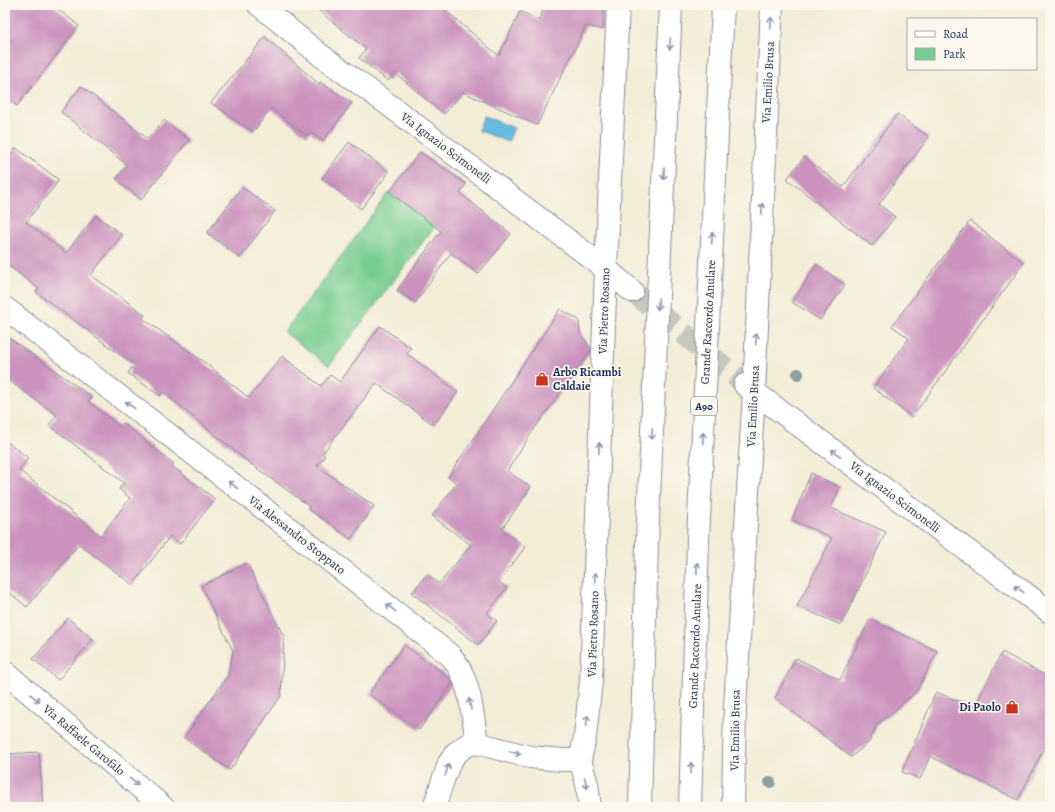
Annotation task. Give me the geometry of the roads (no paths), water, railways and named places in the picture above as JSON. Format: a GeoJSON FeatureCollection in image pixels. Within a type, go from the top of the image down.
{"type":"FeatureCollection","features":[{"type":"Feature","properties":{"kind":"main road","name":"Via Ignazio Scimonelli"},"geometry":{"type":"LineString","coordinates":[[259,5],[323,57],[606,269],[632,291]]}},
{"type":"Feature","properties":{"kind":"main road","name":"Via Pietro Rosano"},"geometry":{"type":"LineString","coordinates":[[580,760],[585,737],[591,681],[606,269],[618,5]]}},
{"type":"Feature","properties":{"kind":"main road"},"geometry":{"type":"LineString","coordinates":[[640,807],[647,535],[671,5]]}},
{"type":"Feature","properties":{"kind":"main road","name":"Grande Raccordo Anulare"},"geometry":{"type":"LineString","coordinates":[[690,807],[698,540],[723,5]]}},
{"type":"Feature","properties":{"kind":"main road","name":"Via Emilio Brusa"},"geometry":{"type":"LineString","coordinates":[[733,807],[735,707],[747,386],[772,5]]}},
{"type":"Feature","properties":{"kind":"main road","name":"Via Alessandro Stoppato"},"geometry":{"type":"LineString","coordinates":[[5,308],[284,524],[451,656],[466,682],[477,743]]}},
{"type":"Feature","properties":{"kind":"main road","name":"Via Ignazio Scimonelli"},"geometry":{"type":"LineString","coordinates":[[747,386],[1050,612]]}},
{"type":"Feature","properties":{"kind":"main road","name":"Via Raffaele Garofalo"},"geometry":{"type":"LineString","coordinates":[[5,672],[163,807]]}},
{"type":"Feature","properties":{"kind":"main road"},"geometry":{"type":"LineString","coordinates":[[434,807],[451,759],[463,747],[477,743],[530,757],[580,760],[587,784],[590,807]]}},
{"type":"Feature","properties":{"kind":"water"},"geometry":{"type":"Polygon","coordinates":[[[484,116],[514,128],[508,142],[478,130],[484,116]]]}},
{"type":"Feature","properties":{"kind":"tunnel"},"geometry":{"type":"LineString","coordinates":[[632,291],[741,381]]}},
{"type":"Feature","properties":{"kind":"place","name":"Arbo Ricambi Caldaie"},"geometry":{"type":"Point","coordinates":[542,379]}},
{"type":"Feature","properties":{"kind":"place","name":"Di Paolo"},"geometry":{"type":"Point","coordinates":[1012,707]}}]}
